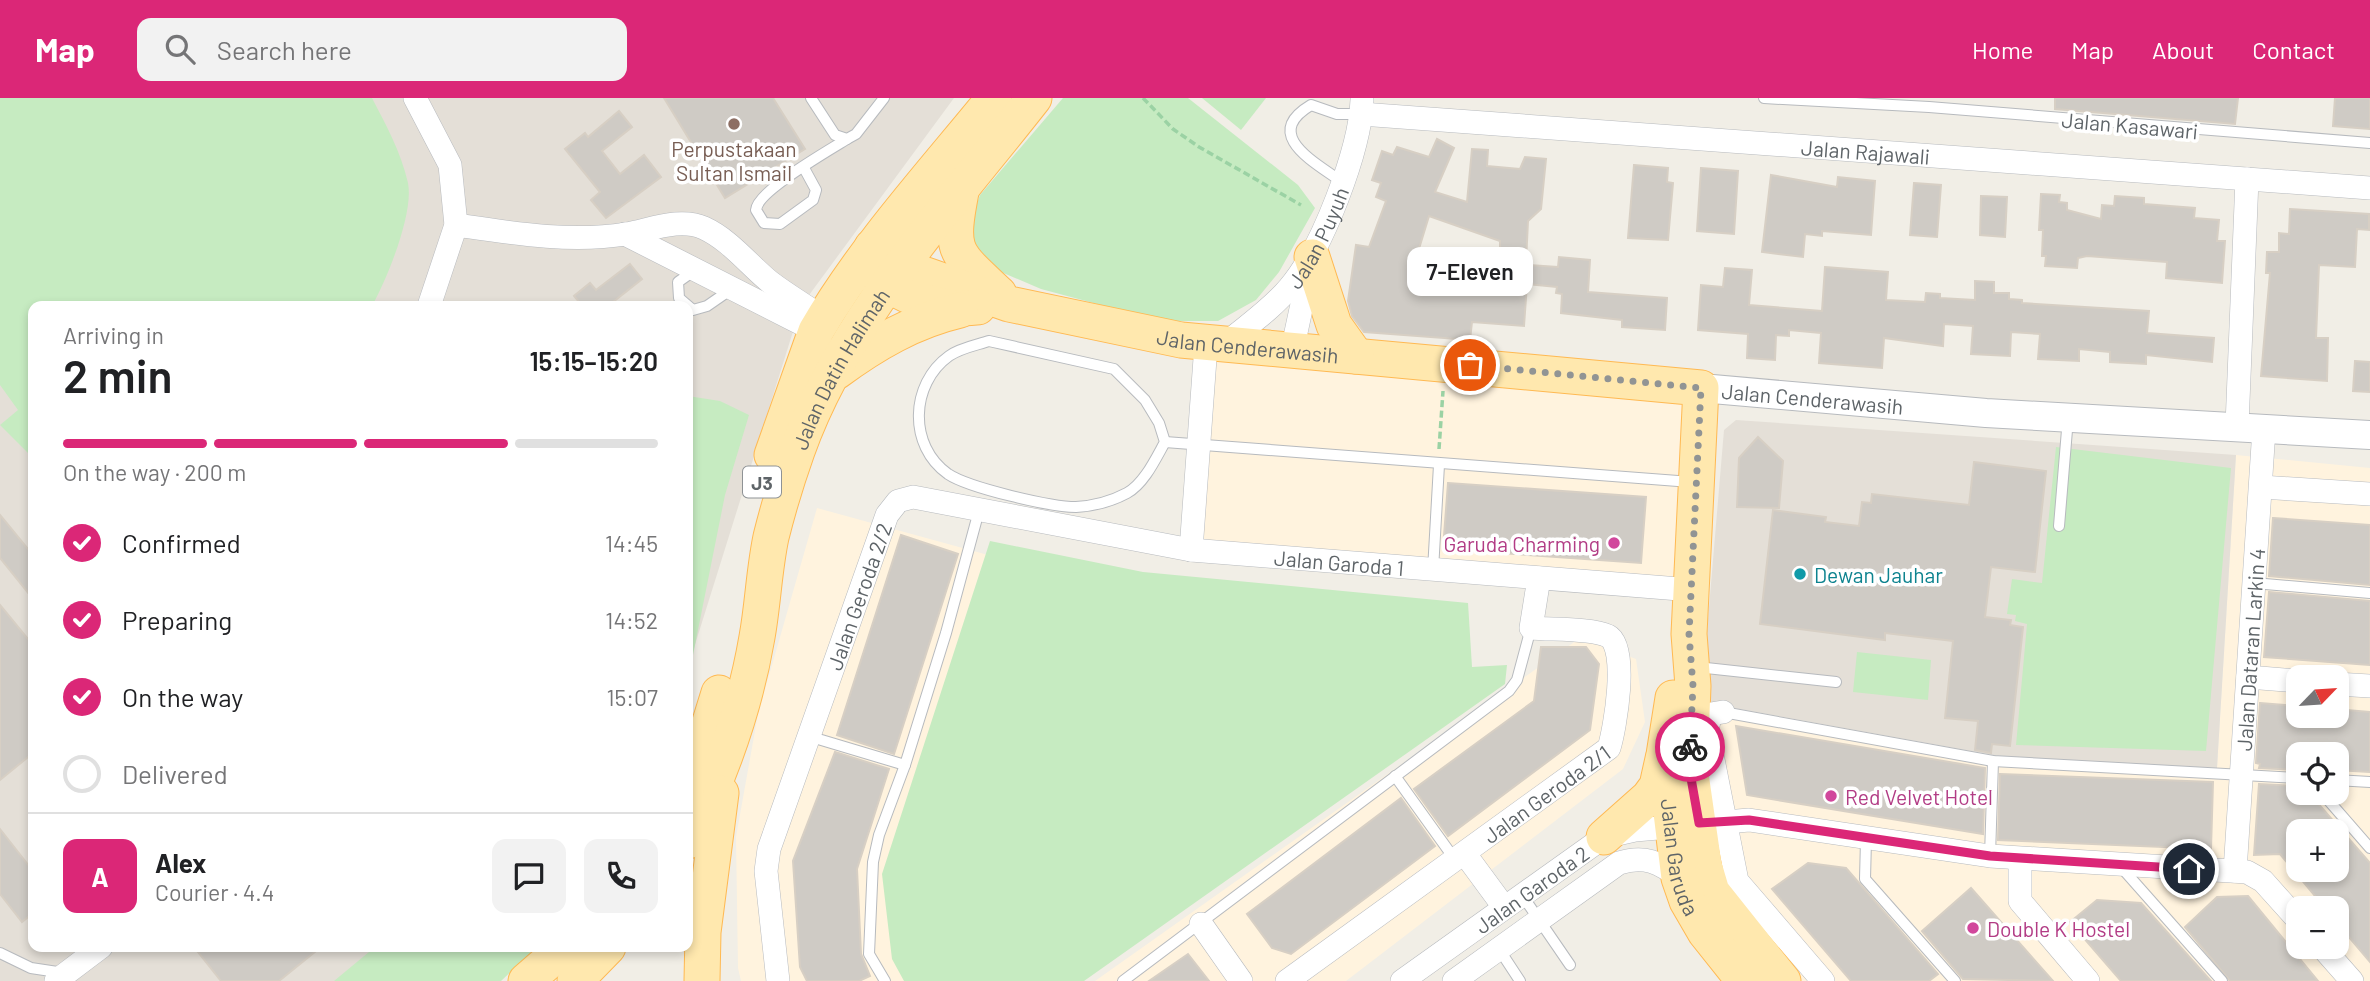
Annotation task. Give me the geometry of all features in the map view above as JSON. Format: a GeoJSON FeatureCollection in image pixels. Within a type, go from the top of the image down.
{"type":"FeatureCollection","features":[{"type":"Feature","properties":{"kind":"main road","name":"Jalan Datin Halimah"},"geometry":{"type":"LineString","coordinates":[[693,777],[735,640],[744,556],[762,483],[837,327],[866,256],[994,98]]}},
{"type":"Feature","properties":{"kind":"main road","name":"Jalan Datin Halimah"},"geometry":{"type":"LineString","coordinates":[[693,831],[711,795],[726,755],[757,639],[771,539],[797,451],[829,377],[837,327],[895,276],[1034,98]]}},
{"type":"Feature","properties":{"kind":"main road"},"geometry":{"type":"LineString","coordinates":[[961,192],[953,231],[956,246],[963,259],[1009,304]]}},
{"type":"Feature","properties":{"kind":"main road","name":"Jalan Cenderawasih"},"geometry":{"type":"LineString","coordinates":[[866,256],[895,276],[922,301],[952,312],[1009,304]]}},
{"type":"Feature","properties":{"kind":"main road"},"geometry":{"type":"LineString","coordinates":[[1312,257],[1334,325],[1356,356]]}},
{"type":"Feature","properties":{"kind":"main road","name":"Jalan Cenderawasih"},"geometry":{"type":"LineString","coordinates":[[895,276],[1009,304],[1215,345],[1445,363],[1701,388]]}},
{"type":"Feature","properties":{"kind":"main road"},"geometry":{"type":"LineString","coordinates":[[837,327],[915,313],[952,312]]}},
{"type":"Feature","properties":{"kind":"main road"},"geometry":{"type":"LineString","coordinates":[[829,377],[867,349],[900,330],[952,312]]}},
{"type":"Feature","properties":{"kind":"main road","name":"Jalan Garuda"},"geometry":{"type":"LineString","coordinates":[[1701,388],[1687,655],[1689,767],[1704,865],[1712,892],[1783,981]]}},
{"type":"Feature","properties":{"kind":"main road","name":"Jalan Garuda"},"geometry":{"type":"LineString","coordinates":[[1687,655],[1664,755],[1699,823],[1679,878],[1687,901],[1705,932],[1744,981]]}},
{"type":"Feature","properties":{"kind":"main road"},"geometry":{"type":"LineString","coordinates":[[702,981],[702,932],[726,755]]}},
{"type":"Feature","properties":{"kind":"main road"},"geometry":{"type":"LineString","coordinates":[[1604,837],[1649,797],[1657,786],[1664,755]]}},
{"type":"Feature","properties":{"kind":"main road"},"geometry":{"type":"LineString","coordinates":[[526,981],[559,952]]}},
{"type":"Feature","properties":{"kind":"main road"},"geometry":{"type":"LineString","coordinates":[[546,981],[570,952]]}},
{"type":"Feature","properties":{"kind":"main road"},"geometry":{"type":"LineString","coordinates":[[575,981],[603,952]]}},
{"type":"Feature","properties":{"kind":"street"},"geometry":{"type":"LineString","coordinates":[[415,98],[450,165],[456,225],[431,301]]}},
{"type":"Feature","properties":{"kind":"street","name":"Jalan Rajawali"},"geometry":{"type":"LineString","coordinates":[[1362,106],[2370,188]]}},
{"type":"Feature","properties":{"kind":"street","name":"Jalan Puyuh"},"geometry":{"type":"LineString","coordinates":[[1215,345],[1288,290],[1312,257],[1342,182],[1362,106]]}},
{"type":"Feature","properties":{"kind":"street","name":"Jalan Dataran Larkin 4"},"geometry":{"type":"LineString","coordinates":[[2235,870],[2261,487],[2251,427],[2247,179]]}},
{"type":"Feature","properties":{"kind":"street"},"geometry":{"type":"LineString","coordinates":[[456,225],[521,235],[625,234],[656,226],[702,227],[718,236],[772,284],[837,327]]}},
{"type":"Feature","properties":{"kind":"street"},"geometry":{"type":"LineString","coordinates":[[625,234],[733,288],[837,327]]}},
{"type":"Feature","properties":{"kind":"street"},"geometry":{"type":"LineString","coordinates":[[1292,351],[1312,257]]}},
{"type":"Feature","properties":{"kind":"street"},"geometry":{"type":"LineString","coordinates":[[1191,550],[1199,447],[1215,345]]}},
{"type":"Feature","properties":{"kind":"street","name":"Jalan Cenderawasih"},"geometry":{"type":"LineString","coordinates":[[1701,388],[2067,418],[2370,435]]}},
{"type":"Feature","properties":{"kind":"street"},"geometry":{"type":"LineString","coordinates":[[2261,487],[2370,494]]}},
{"type":"Feature","properties":{"kind":"street","name":"Jalan Geroda 2/2"},"geometry":{"type":"LineString","coordinates":[[778,981],[766,871],[769,849],[887,514],[898,501],[913,496],[979,507],[1191,550]]}},
{"type":"Feature","properties":{"kind":"street","name":"Jalan Garoda 1"},"geometry":{"type":"LineString","coordinates":[[1191,550],[1692,590]]}},
{"type":"Feature","properties":{"kind":"street"},"geometry":{"type":"LineString","coordinates":[[1531,628],[1539,578]]}},
{"type":"Feature","properties":{"kind":"street","name":"Jalan Geroda 2/1"},"geometry":{"type":"LineString","coordinates":[[1287,981],[1461,858],[1609,748],[1616,727],[1619,659],[1615,643],[1609,637],[1596,634],[1531,628]]}},
{"type":"Feature","properties":{"kind":"street"},"geometry":{"type":"LineString","coordinates":[[2248,677],[2286,680]]}},
{"type":"Feature","properties":{"kind":"street"},"geometry":{"type":"LineString","coordinates":[[2349,685],[2370,686]]}},
{"type":"Feature","properties":{"kind":"street"},"geometry":{"type":"LineString","coordinates":[[1723,712],[1712,715],[1707,729],[1699,823],[1737,881],[1823,981]]}},
{"type":"Feature","properties":{"kind":"street","name":"Jalan Garoda 2"},"geometry":{"type":"LineString","coordinates":[[1402,981],[1604,837],[1699,823],[1749,820],[1866,840],[2020,859],[2121,867],[2235,870]]}},
{"type":"Feature","properties":{"kind":"street"},"geometry":{"type":"LineString","coordinates":[[1461,858],[1513,900]]}},
{"type":"Feature","properties":{"kind":"street"},"geometry":{"type":"LineString","coordinates":[[2020,859],[2020,901],[2088,981]]}},
{"type":"Feature","properties":{"kind":"street","name":"Jalan Garoda 2"},"geometry":{"type":"LineString","coordinates":[[1454,981],[1627,860],[1654,860],[1679,878]]}},
{"type":"Feature","properties":{"kind":"street"},"geometry":{"type":"LineString","coordinates":[[2235,870],[2248,872],[2263,881],[2286,907]]}},
{"type":"Feature","properties":{"kind":"street"},"geometry":{"type":"LineString","coordinates":[[1201,924],[1241,981]]}},
{"type":"Feature","properties":{"kind":"street"},"geometry":{"type":"LineString","coordinates":[[61,977],[94,952]]}},
{"type":"Feature","properties":{"kind":"street"},"geometry":{"type":"LineString","coordinates":[[2333,959],[2352,981]]}},
{"type":"Feature","properties":{"kind":"lane"},"geometry":{"type":"LineString","coordinates":[[811,98],[835,135],[847,139]]}},
{"type":"Feature","properties":{"kind":"lane","name":"Jalan Kasawari"},"geometry":{"type":"LineString","coordinates":[[1764,98],[1929,107],[2370,143]]}},
{"type":"Feature","properties":{"kind":"lane"},"geometry":{"type":"LineString","coordinates":[[804,168],[816,190],[814,200],[780,223],[764,223],[756,210],[759,200],[804,168],[856,134],[880,100]]}},
{"type":"Feature","properties":{"kind":"lane"},"geometry":{"type":"LineString","coordinates":[[1342,182],[1297,148],[1289,136],[1290,126],[1302,110],[1311,105],[1336,114],[1362,106]]}},
{"type":"Feature","properties":{"kind":"lane"},"geometry":{"type":"LineString","coordinates":[[682,301],[679,298],[678,282],[695,270]]}},
{"type":"Feature","properties":{"kind":"lane"},"geometry":{"type":"LineString","coordinates":[[693,310],[707,306],[733,288]]}},
{"type":"Feature","properties":{"kind":"lane"},"geometry":{"type":"LineString","coordinates":[[989,341],[1114,369],[1146,400],[1165,442],[1145,475],[1130,492],[1099,505],[1074,507],[972,486],[948,474],[932,457],[921,438],[917,414],[927,382],[950,356],[989,341]]}},
{"type":"Feature","properties":{"kind":"lane"},"geometry":{"type":"LineString","coordinates":[[2059,526],[2067,418]]}},
{"type":"Feature","properties":{"kind":"lane"},"geometry":{"type":"LineString","coordinates":[[1165,442],[1199,447],[1698,483]]}},
{"type":"Feature","properties":{"kind":"lane"},"geometry":{"type":"LineString","coordinates":[[1433,570],[1438,465]]}},
{"type":"Feature","properties":{"kind":"lane"},"geometry":{"type":"LineString","coordinates":[[881,980],[869,954],[871,882],[879,835],[905,765],[946,633],[979,507]]}},
{"type":"Feature","properties":{"kind":"lane"},"geometry":{"type":"LineString","coordinates":[[2254,583],[2370,593]]}},
{"type":"Feature","properties":{"kind":"lane"},"geometry":{"type":"LineString","coordinates":[[1123,981],[1509,691],[1517,680],[1531,628]]}},
{"type":"Feature","properties":{"kind":"lane"},"geometry":{"type":"LineString","coordinates":[[1687,655],[1836,682]]}},
{"type":"Feature","properties":{"kind":"lane"},"geometry":{"type":"LineString","coordinates":[[1723,712],[1993,761],[2286,777]]}},
{"type":"Feature","properties":{"kind":"lane"},"geometry":{"type":"LineString","coordinates":[[808,736],[905,765]]}},
{"type":"Feature","properties":{"kind":"lane"},"geometry":{"type":"LineString","coordinates":[[1990,856],[1993,761]]}},
{"type":"Feature","properties":{"kind":"lane"},"geometry":{"type":"LineString","coordinates":[[1395,776],[1461,858]]}},
{"type":"Feature","properties":{"kind":"lane"},"geometry":{"type":"LineString","coordinates":[[2349,781],[2370,782]]}},
{"type":"Feature","properties":{"kind":"lane"},"geometry":{"type":"LineString","coordinates":[[2332,805],[2370,848]]}},
{"type":"Feature","properties":{"kind":"lane"},"geometry":{"type":"LineString","coordinates":[[1866,840],[1865,879],[1948,979]]}},
{"type":"Feature","properties":{"kind":"lane"},"geometry":{"type":"LineString","coordinates":[[2121,867],[2222,981]]}},
{"type":"Feature","properties":{"kind":"lane"},"geometry":{"type":"LineString","coordinates":[[1513,900],[1539,919],[1570,965]]}},
{"type":"Feature","properties":{"kind":"lane"},"geometry":{"type":"LineString","coordinates":[[1499,949],[1520,981]]}},
{"type":"Feature","properties":{"kind":"lane"},"geometry":{"type":"LineString","coordinates":[[0,953],[31,968],[61,977]]}},
{"type":"Feature","properties":{"kind":"path"},"geometry":{"type":"LineString","coordinates":[[1143,98],[1172,129],[1301,205]]}},
{"type":"Feature","properties":{"kind":"path"},"geometry":{"type":"LineString","coordinates":[[1438,465],[1445,363]]}},
{"type":"Feature","properties":{"kind":"shaded area"},"geometry":{"type":"Polygon","coordinates":[[[0,98],[954,98],[801,306],[693,651],[693,301],[28,301],[28,952],[495,952],[462,981],[0,981],[0,98]]]}},
{"type":"Feature","properties":{"kind":"shaded area"},"geometry":{"type":"Polygon","coordinates":[[[1213,354],[1690,398],[1681,582],[1199,543],[1213,354]]]}},
{"type":"Feature","properties":{"kind":"shaded area"},"geometry":{"type":"Polygon","coordinates":[[[1736,420],[2236,455],[2217,768],[2004,757],[1701,702],[1724,430],[1736,420]]]}},
{"type":"Feature","properties":{"kind":"shaded area"},"geometry":{"type":"Polygon","coordinates":[[[2236,455],[2370,468],[2370,981],[1796,981],[1719,886],[1700,702],[2004,757],[2217,768],[2236,455]]]}},
{"type":"Feature","properties":{"kind":"shaded area"},"geometry":{"type":"Polygon","coordinates":[[[817,508],[999,558],[915,981],[741,981],[738,968],[736,837],[758,714],[817,508]]]}},
{"type":"Feature","properties":{"kind":"shaded area"},"geometry":{"type":"Polygon","coordinates":[[[1580,638],[1636,659],[1645,722],[1623,769],[1346,981],[1095,981],[1580,638]]]}},
{"type":"Feature","properties":{"kind":"green space"},"geometry":{"type":"Polygon","coordinates":[[[0,98],[372,98],[401,160],[409,196],[398,246],[374,301],[28,301],[28,453],[0,425],[18,410],[0,385],[0,98]]]}},
{"type":"Feature","properties":{"kind":"green space"},"geometry":{"type":"Polygon","coordinates":[[[1063,98],[1188,98],[1298,185],[1315,208],[1279,272],[1256,300],[1218,321],[1161,321],[1041,289],[994,269],[964,237],[980,195],[1063,98]]]}},
{"type":"Feature","properties":{"kind":"green space"},"geometry":{"type":"Polygon","coordinates":[[[1202,98],[1266,98],[1241,130],[1202,98]]]}},
{"type":"Feature","properties":{"kind":"green space"},"geometry":{"type":"Polygon","coordinates":[[[693,397],[720,401],[749,415],[725,495],[693,655],[693,397]]]}},
{"type":"Feature","properties":{"kind":"green space"},"geometry":{"type":"Polygon","coordinates":[[[2056,447],[2231,468],[2206,751],[2016,745],[2027,624],[2015,621],[2016,615],[2007,614],[2012,579],[2042,583],[2056,447]]]}},
{"type":"Feature","properties":{"kind":"green space"},"geometry":{"type":"Polygon","coordinates":[[[990,541],[1143,572],[1468,603],[1472,667],[1507,665],[1505,684],[1084,981],[904,981],[892,959],[882,874],[990,541]]]}},
{"type":"Feature","properties":{"kind":"green space"},"geometry":{"type":"Polygon","coordinates":[[[1857,652],[1931,660],[1928,700],[1853,692],[1857,652]]]}},
{"type":"Feature","properties":{"kind":"green space"},"geometry":{"type":"Polygon","coordinates":[[[369,952],[532,952],[501,981],[334,981],[369,952]]]}},
{"type":"Feature","properties":{"kind":"building","name":"Perpustakaan Sultan Ismail"},"geometry":{"type":"Polygon","coordinates":[[[664,98],[773,98],[805,149],[725,198],[664,98]]]}},
{"type":"Feature","properties":{"kind":"building"},"geometry":{"type":"Polygon","coordinates":[[[2055,98],[2238,98],[2235,124],[2055,109],[2055,98]]]}},
{"type":"Feature","properties":{"kind":"building"},"geometry":{"type":"Polygon","coordinates":[[[2335,98],[2370,98],[2370,129],[2333,126],[2335,98]]]}},
{"type":"Feature","properties":{"kind":"building"},"geometry":{"type":"Polygon","coordinates":[[[619,111],[632,127],[602,151],[620,174],[644,155],[661,177],[606,218],[591,200],[600,192],[565,149],[585,133],[588,137],[619,111]]]}},
{"type":"Feature","properties":{"kind":"building"},"geometry":{"type":"Polygon","coordinates":[[[1437,139],[1454,148],[1435,192],[1467,202],[1472,149],[1488,150],[1487,166],[1520,169],[1525,157],[1546,159],[1541,209],[1528,221],[1526,262],[1529,265],[1558,267],[1559,257],[1590,260],[1588,292],[1667,298],[1665,330],[1622,327],[1622,320],[1561,313],[1562,294],[1556,293],[1557,287],[1527,284],[1524,326],[1472,322],[1470,340],[1364,332],[1352,316],[1348,301],[1356,245],[1369,247],[1386,201],[1376,197],[1381,183],[1372,180],[1382,151],[1393,155],[1397,147],[1429,157],[1437,139]],[[1429,216],[1418,252],[1425,255],[1419,272],[1491,278],[1492,266],[1500,266],[1500,241],[1429,216]]]}},
{"type":"Feature","properties":{"kind":"building"},"geometry":{"type":"Polygon","coordinates":[[[1634,165],[1668,168],[1667,182],[1673,183],[1668,240],[1628,238],[1634,165]]]}},
{"type":"Feature","properties":{"kind":"building"},"geometry":{"type":"Polygon","coordinates":[[[1701,168],[1738,171],[1734,234],[1697,231],[1701,168]]]}},
{"type":"Feature","properties":{"kind":"building"},"geometry":{"type":"Polygon","coordinates":[[[1771,175],[1837,187],[1838,177],[1875,181],[1871,235],[1822,231],[1822,236],[1805,234],[1803,257],[1762,252],[1771,175]]]}},
{"type":"Feature","properties":{"kind":"building"},"geometry":{"type":"Polygon","coordinates":[[[1914,183],[1941,185],[1937,237],[1910,235],[1914,183]]]}},
{"type":"Feature","properties":{"kind":"building"},"geometry":{"type":"Polygon","coordinates":[[[2041,194],[2060,195],[2059,202],[2067,203],[2067,210],[2101,219],[2102,205],[2114,206],[2115,196],[2144,198],[2144,204],[2195,208],[2194,218],[2219,220],[2217,241],[2225,241],[2222,283],[2166,278],[2167,262],[2087,256],[2078,258],[2077,268],[2045,266],[2046,256],[2042,256],[2043,230],[2039,230],[2041,194]]]}},
{"type":"Feature","properties":{"kind":"building"},"geometry":{"type":"Polygon","coordinates":[[[1981,196],[2007,197],[2005,237],[1980,235],[1981,196]]]}},
{"type":"Feature","properties":{"kind":"building"},"geometry":{"type":"Polygon","coordinates":[[[2290,209],[2369,214],[2369,230],[2357,229],[2355,267],[2319,265],[2316,338],[2328,338],[2327,381],[2261,376],[2270,273],[2266,273],[2267,252],[2279,252],[2279,233],[2289,234],[2290,209]]]}},
{"type":"Feature","properties":{"kind":"building"},"geometry":{"type":"Polygon","coordinates":[[[630,264],[642,279],[614,301],[578,301],[574,296],[590,283],[596,290],[630,264]]]}},
{"type":"Feature","properties":{"kind":"building"},"geometry":{"type":"Polygon","coordinates":[[[1825,267],[1888,272],[1886,300],[1925,302],[1926,293],[1940,294],[1940,298],[1975,300],[1975,281],[1994,282],[1994,293],[2009,293],[2009,299],[2022,300],[2022,303],[2149,311],[2147,333],[2214,338],[2212,362],[2146,355],[2146,364],[2110,362],[2110,352],[2079,349],[2079,361],[2038,359],[2040,334],[2011,332],[2010,356],[1971,354],[1973,326],[1944,324],[1943,346],[1884,338],[1882,368],[1819,363],[1821,333],[1789,330],[1789,336],[1776,335],[1775,360],[1747,358],[1748,334],[1698,330],[1701,285],[1723,287],[1725,268],[1752,270],[1749,305],[1822,311],[1825,267]]]}},
{"type":"Feature","properties":{"kind":"building"},"geometry":{"type":"Polygon","coordinates":[[[2355,361],[2370,362],[2370,392],[2353,391],[2355,361]]]}},
{"type":"Feature","properties":{"kind":"building"},"geometry":{"type":"Polygon","coordinates":[[[1758,437],[1783,461],[1779,508],[1737,507],[1739,458],[1758,437]]]}},
{"type":"Feature","properties":{"kind":"building"},"geometry":{"type":"Polygon","coordinates":[[[1974,462],[2046,471],[2035,572],[1991,567],[1985,617],[2011,620],[2010,625],[2023,627],[2010,746],[1992,744],[1991,753],[1975,750],[1978,721],[1945,718],[1953,641],[1885,633],[1885,640],[1760,624],[1773,510],[1826,517],[1825,522],[1859,526],[1862,502],[1871,503],[1872,494],[1969,505],[1974,462]]]}},
{"type":"Feature","properties":{"kind":"building"},"geometry":{"type":"Polygon","coordinates":[[[1448,483],[1646,497],[1641,563],[1443,549],[1448,483]]]}},
{"type":"Feature","properties":{"kind":"building"},"geometry":{"type":"Polygon","coordinates":[[[0,515],[28,549],[28,593],[0,558],[0,515]]]}},
{"type":"Feature","properties":{"kind":"building"},"geometry":{"type":"Polygon","coordinates":[[[2273,518],[2370,525],[2370,585],[2269,576],[2273,518]]]}},
{"type":"Feature","properties":{"kind":"building"},"geometry":{"type":"Polygon","coordinates":[[[901,535],[958,554],[894,754],[837,735],[901,535]]]}},
{"type":"Feature","properties":{"kind":"building"},"geometry":{"type":"Polygon","coordinates":[[[2269,592],[2370,601],[2370,665],[2264,657],[2269,592]]]}},
{"type":"Feature","properties":{"kind":"building"},"geometry":{"type":"Polygon","coordinates":[[[0,605],[28,639],[28,757],[0,780],[0,605]]]}},
{"type":"Feature","properties":{"kind":"building"},"geometry":{"type":"Polygon","coordinates":[[[1541,647],[1586,647],[1599,664],[1590,730],[1448,836],[1414,789],[1534,701],[1541,647]]]}},
{"type":"Feature","properties":{"kind":"building"},"geometry":{"type":"Polygon","coordinates":[[[2260,703],[2286,705],[2286,728],[2349,728],[2349,710],[2370,712],[2370,772],[2349,771],[2349,742],[2286,742],[2286,769],[2259,768],[2260,764],[2256,763],[2260,703]]]}},
{"type":"Feature","properties":{"kind":"building"},"geometry":{"type":"Polygon","coordinates":[[[1736,726],[1985,768],[1983,834],[1747,795],[1736,726]]]}},
{"type":"Feature","properties":{"kind":"building"},"geometry":{"type":"Polygon","coordinates":[[[835,752],[889,769],[857,869],[861,954],[870,976],[859,981],[807,981],[800,967],[793,861],[835,752]]]}},
{"type":"Feature","properties":{"kind":"building"},"geometry":{"type":"Polygon","coordinates":[[[2000,774],[2213,782],[2211,849],[1998,840],[2000,774]]]}},
{"type":"Feature","properties":{"kind":"building"},"geometry":{"type":"Polygon","coordinates":[[[2259,784],[2286,785],[2286,805],[2319,805],[2332,819],[2286,819],[2286,861],[2280,854],[2254,855],[2259,784]]]}},
{"type":"Feature","properties":{"kind":"building"},"geometry":{"type":"Polygon","coordinates":[[[1401,798],[1435,846],[1291,954],[1272,948],[1247,914],[1401,798]]]}},
{"type":"Feature","properties":{"kind":"building"},"geometry":{"type":"Polygon","coordinates":[[[0,829],[28,865],[28,917],[22,922],[0,894],[0,829]]]}},
{"type":"Feature","properties":{"kind":"building"},"geometry":{"type":"Polygon","coordinates":[[[2349,839],[2370,863],[2370,962],[2349,937],[2349,896],[2315,896],[2303,882],[2349,882],[2349,839]]]}},
{"type":"Feature","properties":{"kind":"building"},"geometry":{"type":"Polygon","coordinates":[[[1808,863],[1846,868],[1938,974],[1929,981],[1851,981],[1772,889],[1808,863]]]}},
{"type":"Feature","properties":{"kind":"building"},"geometry":{"type":"Polygon","coordinates":[[[1971,888],[2053,981],[1963,979],[1922,931],[1971,888]]]}},
{"type":"Feature","properties":{"kind":"building"},"geometry":{"type":"Polygon","coordinates":[[[2248,896],[2286,942],[2286,959],[2300,959],[2318,981],[2230,981],[2185,927],[2217,897],[2248,896]]]}},
{"type":"Feature","properties":{"kind":"building"},"geometry":{"type":"Polygon","coordinates":[[[2097,900],[2141,903],[2211,981],[2121,981],[2070,922],[2097,900]]]}},
{"type":"Feature","properties":{"kind":"building"},"geometry":{"type":"Polygon","coordinates":[[[198,952],[315,952],[279,981],[221,981],[198,952]]]}},
{"type":"Feature","properties":{"kind":"building"},"geometry":{"type":"Polygon","coordinates":[[[1188,954],[1209,981],[1149,981],[1188,954]]]}},
{"type":"Feature","properties":{"kind":"way so far"},"geometry":{"type":"LineString","coordinates":[[1470,365],[1701,388],[1689,634],[1693,686],[1690,747]]}},
{"type":"Feature","properties":{"kind":"place","name":"Perpustakaan Sultan Ismail"},"geometry":{"type":"Point","coordinates":[734,124]}},
{"type":"Feature","properties":{"kind":"place","name":"7-Eleven"},"geometry":{"type":"Point","coordinates":[1470,365]}},
{"type":"Feature","properties":{"kind":"place","name":"Garuda Charming"},"geometry":{"type":"Point","coordinates":[1614,543]}},
{"type":"Feature","properties":{"kind":"place","name":"Dewan Jauhar"},"geometry":{"type":"Point","coordinates":[1800,574]}},
{"type":"Feature","properties":{"kind":"place","name":"Red Velvet Hotel"},"geometry":{"type":"Point","coordinates":[1831,796]}},
{"type":"Feature","properties":{"kind":"place","name":"Double K Hostel"},"geometry":{"type":"Point","coordinates":[1973,928]}},
{"type":"Feature","properties":{"kind":"route"},"geometry":{"type":"LineString","coordinates":[[1690,747],[1689,767],[1699,823],[1749,820],[1866,840],[1990,856],[2121,867],[2189,869]]}}]}
